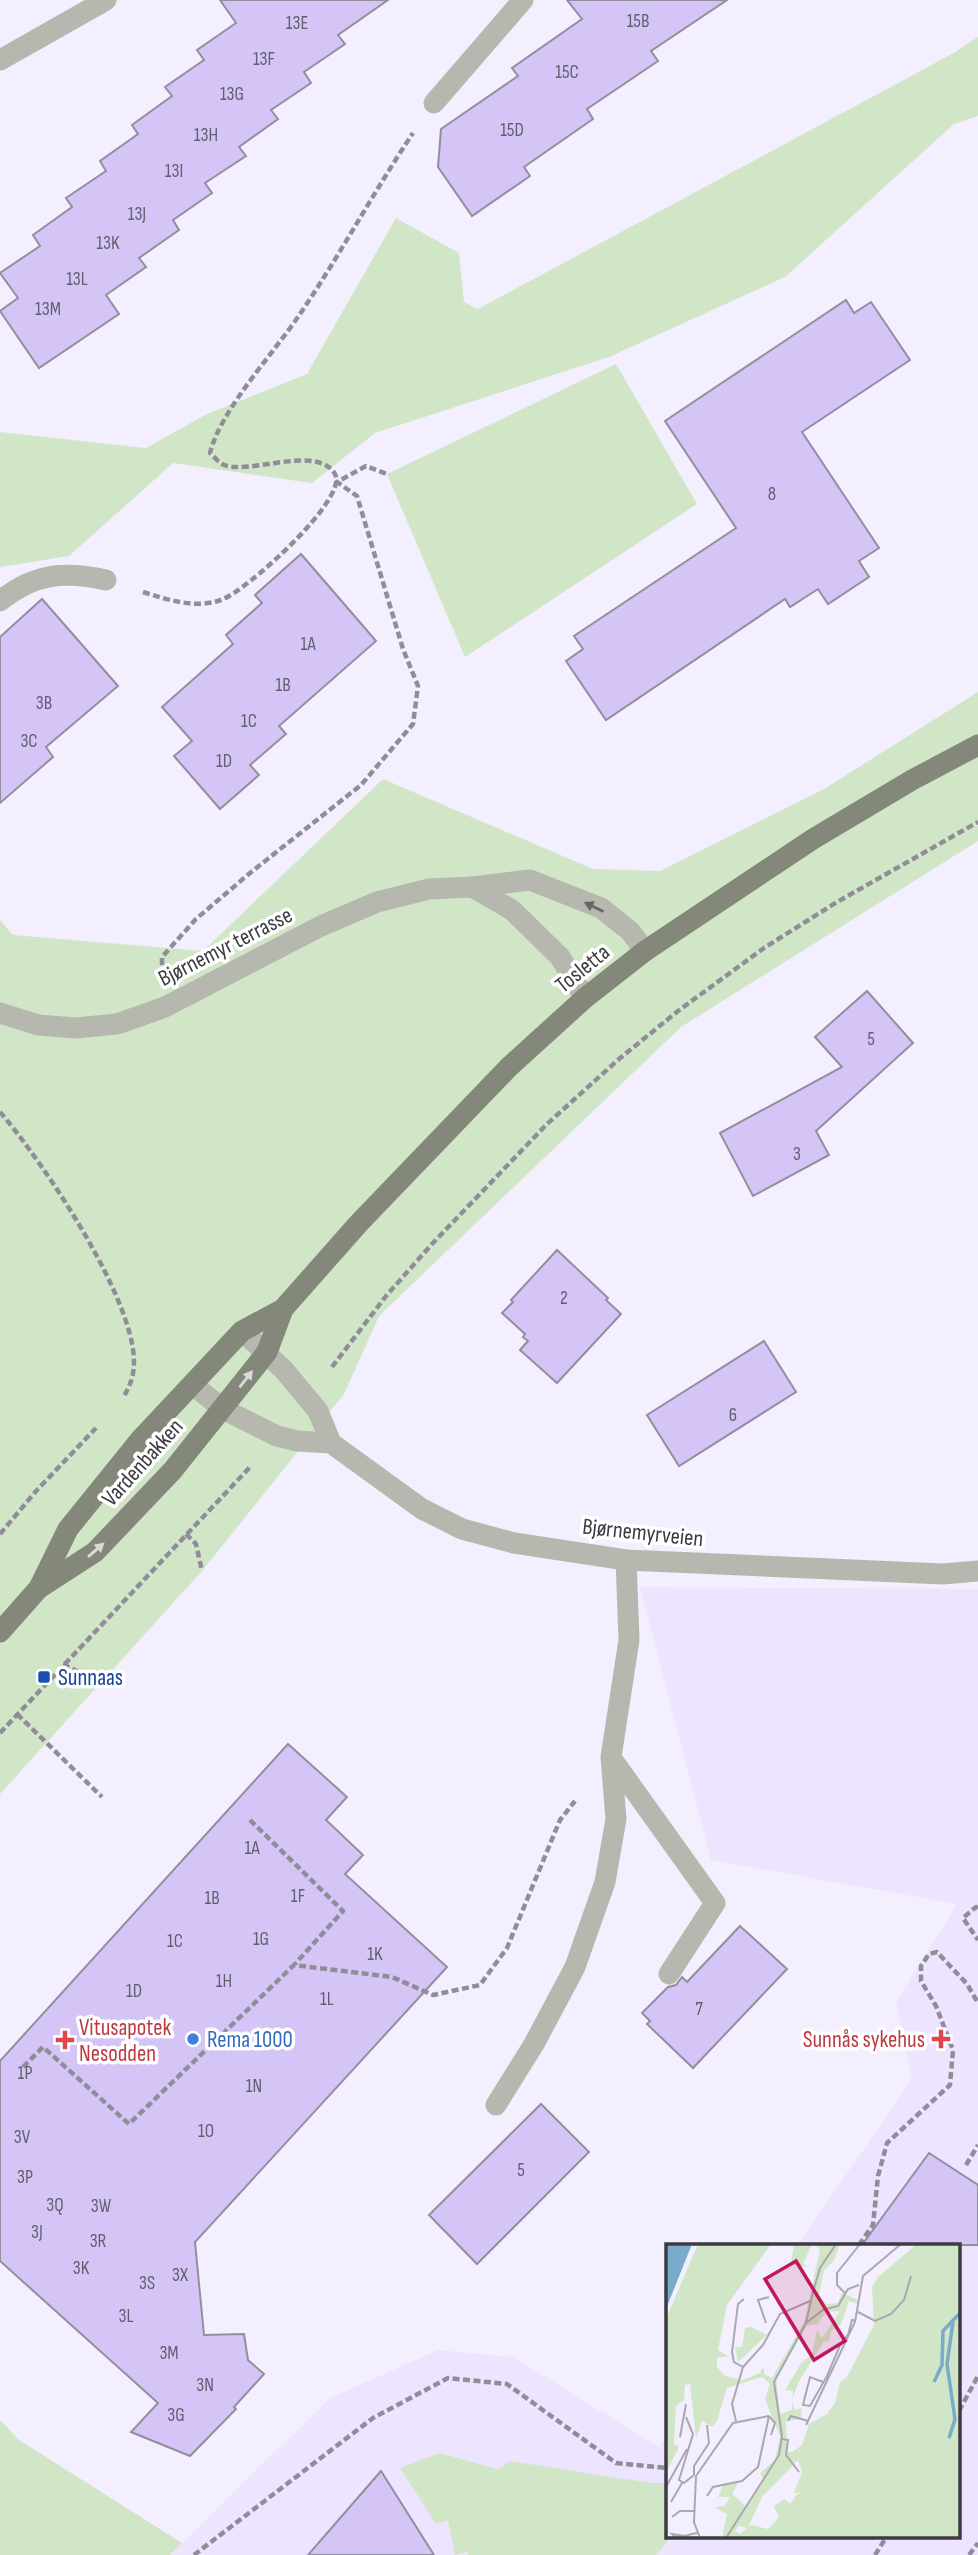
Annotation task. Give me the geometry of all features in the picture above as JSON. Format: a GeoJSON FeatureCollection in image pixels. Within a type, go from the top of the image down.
{"type":"FeatureCollection","features":[{"type":"Feature","properties":{"kind":"main road","name":"Tosletta"},"geometry":{"type":"LineString","coordinates":[[242,1331],[283,1309],[443,1134],[509,1067],[585,998],[645,951],[813,839],[912,780],[978,745]]}},
{"type":"Feature","properties":{"kind":"main road","name":"Tosletta"},"geometry":{"type":"LineString","coordinates":[[267,1352],[283,1309]]}},
{"type":"Feature","properties":{"kind":"main road","name":"Vardenbakken"},"geometry":{"type":"LineString","coordinates":[[0,1632],[39,1588],[68,1529],[139,1441],[242,1331]]}},
{"type":"Feature","properties":{"kind":"main road","name":"Vardenbakken"},"geometry":{"type":"LineString","coordinates":[[39,1588],[95,1552],[173,1470],[267,1352]]}},
{"type":"Feature","properties":{"kind":"street"},"geometry":{"type":"LineString","coordinates":[[0,60],[106,0]]}},
{"type":"Feature","properties":{"kind":"street"},"geometry":{"type":"LineString","coordinates":[[434,103],[523,0]]}},
{"type":"Feature","properties":{"kind":"street"},"geometry":{"type":"LineString","coordinates":[[0,601],[27,583],[54,575],[78,574],[106,580]]}},
{"type":"Feature","properties":{"kind":"street","name":"Bjørnemyr terrasse"},"geometry":{"type":"LineString","coordinates":[[0,1013],[38,1025],[76,1028],[117,1024],[165,1007],[321,926],[377,902],[429,889],[530,880],[601,908],[630,931],[645,951]]}},
{"type":"Feature","properties":{"kind":"street"},"geometry":{"type":"LineString","coordinates":[[472,887],[512,910],[560,957],[585,998]]}},
{"type":"Feature","properties":{"kind":"street"},"geometry":{"type":"LineString","coordinates":[[193,1385],[223,1409],[277,1436],[297,1441],[331,1443],[318,1411],[267,1352],[242,1331]]}},
{"type":"Feature","properties":{"kind":"street","name":"Bjørnemyrveien"},"geometry":{"type":"LineString","coordinates":[[331,1443],[422,1509],[462,1529],[514,1543],[625,1560],[943,1574],[978,1571]]}},
{"type":"Feature","properties":{"kind":"street"},"geometry":{"type":"LineString","coordinates":[[496,2105],[534,2044],[575,1967],[605,1882],[616,1819],[611,1757],[629,1640],[625,1560]]}},
{"type":"Feature","properties":{"kind":"street"},"geometry":{"type":"LineString","coordinates":[[611,1757],[715,1903],[669,1974]]}},
{"type":"Feature","properties":{"kind":"path"},"geometry":{"type":"LineString","coordinates":[[106,580],[173,601],[203,605],[224,599],[273,562],[326,506],[337,482],[334,473],[326,466],[297,459],[236,467],[221,464],[210,453],[230,410],[282,341],[321,282],[377,186],[434,103]]}},
{"type":"Feature","properties":{"kind":"path"},"geometry":{"type":"LineString","coordinates":[[337,482],[366,466],[387,474]]}},
{"type":"Feature","properties":{"kind":"path"},"geometry":{"type":"LineString","coordinates":[[165,1007],[162,957],[196,919],[361,785],[413,724],[418,686],[403,649],[357,496],[337,482]]}},
{"type":"Feature","properties":{"kind":"path"},"geometry":{"type":"LineString","coordinates":[[308,1399],[386,1296],[432,1244],[547,1124],[619,1059],[678,1011],[764,948],[837,902],[978,822]]}},
{"type":"Feature","properties":{"kind":"path"},"geometry":{"type":"LineString","coordinates":[[0,1112],[49,1177],[80,1227],[129,1330],[134,1359],[133,1381],[119,1405]]}},
{"type":"Feature","properties":{"kind":"path"},"geometry":{"type":"LineString","coordinates":[[0,1534],[88,1434],[104,1422]]}},
{"type":"Feature","properties":{"kind":"path"},"geometry":{"type":"LineString","coordinates":[[0,1733],[277,1436]]}},
{"type":"Feature","properties":{"kind":"path"},"geometry":{"type":"LineString","coordinates":[[186,1534],[196,1544],[202,1571]]}},
{"type":"Feature","properties":{"kind":"path"},"geometry":{"type":"LineString","coordinates":[[63,1664],[88,1677],[105,1680]]}},
{"type":"Feature","properties":{"kind":"path"},"geometry":{"type":"LineString","coordinates":[[17,1714],[102,1797]]}},
{"type":"Feature","properties":{"kind":"path"},"geometry":{"type":"LineString","coordinates":[[294,1965],[392,1977],[433,1995],[480,1985],[508,1948],[559,1820],[611,1757]]}},
{"type":"Feature","properties":{"kind":"path"},"geometry":{"type":"LineString","coordinates":[[23,2067],[43,2047],[129,2124],[294,1965],[343,1911],[250,1820]]}},
{"type":"Feature","properties":{"kind":"path"},"geometry":{"type":"LineString","coordinates":[[978,1908],[963,1918],[978,1940]]}},
{"type":"Feature","properties":{"kind":"path"},"geometry":{"type":"LineString","coordinates":[[860,2244],[873,2225],[878,2176],[887,2143],[950,2085],[953,2050],[936,2006],[921,1981],[921,1966],[929,1954],[937,1952],[967,1984],[978,2003]]}},
{"type":"Feature","properties":{"kind":"path"},"geometry":{"type":"LineString","coordinates":[[966,2165],[978,2145]]}},
{"type":"Feature","properties":{"kind":"path"},"geometry":{"type":"LineString","coordinates":[[960,2409],[978,2376]]}},
{"type":"Feature","properties":{"kind":"path"},"geometry":{"type":"LineString","coordinates":[[194,2555],[373,2418],[448,2378],[507,2384],[616,2463],[666,2468]]}},
{"type":"Feature","properties":{"kind":"path"},"geometry":{"type":"LineString","coordinates":[[875,2555],[886,2538]]}},
{"type":"Feature","properties":{"kind":"path"},"geometry":{"type":"LineString","coordinates":[[969,2555],[978,2543]]}},
{"type":"Feature","properties":{"kind":"shaded area","name":"Sunnås sykehus"},"geometry":{"type":"Polygon","coordinates":[[[640,1587],[978,1589],[978,2555],[170,2555],[330,2398],[438,2350],[513,2357],[659,2447],[666,2438],[666,2538],[960,2538],[960,2244],[799,2244],[912,2078],[896,2001],[957,1904],[711,1860],[640,1587]]]}},
{"type":"Feature","properties":{"kind":"green space"},"geometry":{"type":"Polygon","coordinates":[[[978,37],[978,116],[954,124],[785,277],[609,357],[375,433],[312,483],[173,463],[69,556],[0,567],[0,432],[146,448],[207,414],[307,374],[396,218],[459,253],[464,302],[478,309],[952,54],[978,37]]]}},
{"type":"Feature","properties":{"kind":"green space"},"geometry":{"type":"Polygon","coordinates":[[[616,364],[697,504],[465,657],[387,474],[616,364]]]}},
{"type":"Feature","properties":{"kind":"green space"},"geometry":{"type":"Polygon","coordinates":[[[978,692],[978,841],[681,1027],[379,1316],[344,1394],[202,1571],[0,1794],[0,920],[13,935],[203,951],[383,779],[593,869],[660,871],[824,789],[978,692]]]}},
{"type":"Feature","properties":{"kind":"green space"},"geometry":{"type":"Polygon","coordinates":[[[0,2420],[19,2440],[182,2543],[170,2555],[0,2555],[0,2420]]]}},
{"type":"Feature","properties":{"kind":"green space"},"geometry":{"type":"Polygon","coordinates":[[[440,2453],[498,2469],[510,2461],[666,2483],[666,2538],[670,2538],[656,2555],[468,2555],[467,2552],[455,2555],[448,2521],[436,2524],[400,2468],[440,2453]]]}},
{"type":"Feature","properties":{"kind":"building"},"geometry":{"type":"Polygon","coordinates":[[[220,0],[388,0],[338,35],[345,44],[304,72],[311,83],[271,110],[278,119],[239,147],[246,156],[205,183],[212,193],[173,220],[179,230],[139,258],[146,267],[106,295],[119,314],[39,368],[0,311],[18,298],[0,273],[40,246],[33,235],[72,207],[66,198],[106,171],[100,161],[138,134],[132,125],[172,96],[165,87],[204,60],[197,50],[236,23],[220,0]]]}},
{"type":"Feature","properties":{"kind":"building"},"geometry":{"type":"Polygon","coordinates":[[[567,0],[727,0],[651,51],[658,61],[587,109],[593,119],[524,167],[530,176],[472,216],[438,167],[441,129],[518,76],[512,68],[582,19],[567,0]]]}},
{"type":"Feature","properties":{"kind":"building"},"geometry":{"type":"Polygon","coordinates":[[[846,300],[854,313],[871,302],[910,360],[802,432],[879,548],[859,561],[869,577],[828,604],[818,589],[790,607],[785,599],[606,720],[566,661],[583,649],[574,636],[736,528],[665,421],[846,300]]]}},
{"type":"Feature","properties":{"kind":"building"},"geometry":{"type":"Polygon","coordinates":[[[301,554],[376,641],[279,726],[286,734],[250,765],[259,775],[220,809],[174,756],[192,741],[162,707],[233,644],[226,635],[262,603],[255,595],[301,554]]]}},
{"type":"Feature","properties":{"kind":"building"},"geometry":{"type":"Polygon","coordinates":[[[42,599],[118,686],[46,747],[53,757],[0,803],[0,637],[42,599]]]}},
{"type":"Feature","properties":{"kind":"building"},"geometry":{"type":"Polygon","coordinates":[[[867,991],[913,1043],[816,1131],[829,1155],[753,1196],[720,1133],[842,1067],[815,1037],[867,991]]]}},
{"type":"Feature","properties":{"kind":"building"},"geometry":{"type":"Polygon","coordinates":[[[557,1250],[608,1298],[606,1300],[621,1314],[557,1383],[520,1350],[528,1341],[523,1337],[525,1334],[502,1313],[557,1250]]]}},
{"type":"Feature","properties":{"kind":"building"},"geometry":{"type":"Polygon","coordinates":[[[764,1341],[796,1392],[679,1466],[647,1415],[764,1341]]]}},
{"type":"Feature","properties":{"kind":"building"},"geometry":{"type":"Polygon","coordinates":[[[288,1744],[347,1797],[326,1820],[363,1855],[345,1874],[447,1967],[195,2242],[204,2335],[244,2334],[248,2360],[264,2374],[234,2407],[236,2409],[190,2456],[131,2432],[158,2403],[0,2261],[0,2061],[288,1744]]]}},
{"type":"Feature","properties":{"kind":"building"},"geometry":{"type":"Polygon","coordinates":[[[740,1926],[787,1969],[693,2068],[647,2024],[650,2021],[642,2013],[682,1977],[687,1982],[740,1926]]]}},
{"type":"Feature","properties":{"kind":"building"},"geometry":{"type":"Polygon","coordinates":[[[541,2104],[589,2152],[477,2264],[429,2215],[541,2104]]]}},
{"type":"Feature","properties":{"kind":"building"},"geometry":{"type":"Polygon","coordinates":[[[929,2153],[978,2185],[978,2245],[863,2244],[929,2153]]]}},
{"type":"Feature","properties":{"kind":"building"},"geometry":{"type":"Polygon","coordinates":[[[381,2471],[434,2555],[308,2555],[381,2471]]]}},
{"type":"Feature","properties":{"kind":"place","name":"Sunnaas"},"geometry":{"type":"Point","coordinates":[44,1677]}},
{"type":"Feature","properties":{"kind":"place","name":"Rema 1000"},"geometry":{"type":"Point","coordinates":[193,2039]}},
{"type":"Feature","properties":{"kind":"place","name":"Sunnås sykehus"},"geometry":{"type":"Point","coordinates":[941,2039]}},
{"type":"Feature","properties":{"kind":"place","name":"Vitusapotek Nesodden"},"geometry":{"type":"Point","coordinates":[65,2040]}}]}
